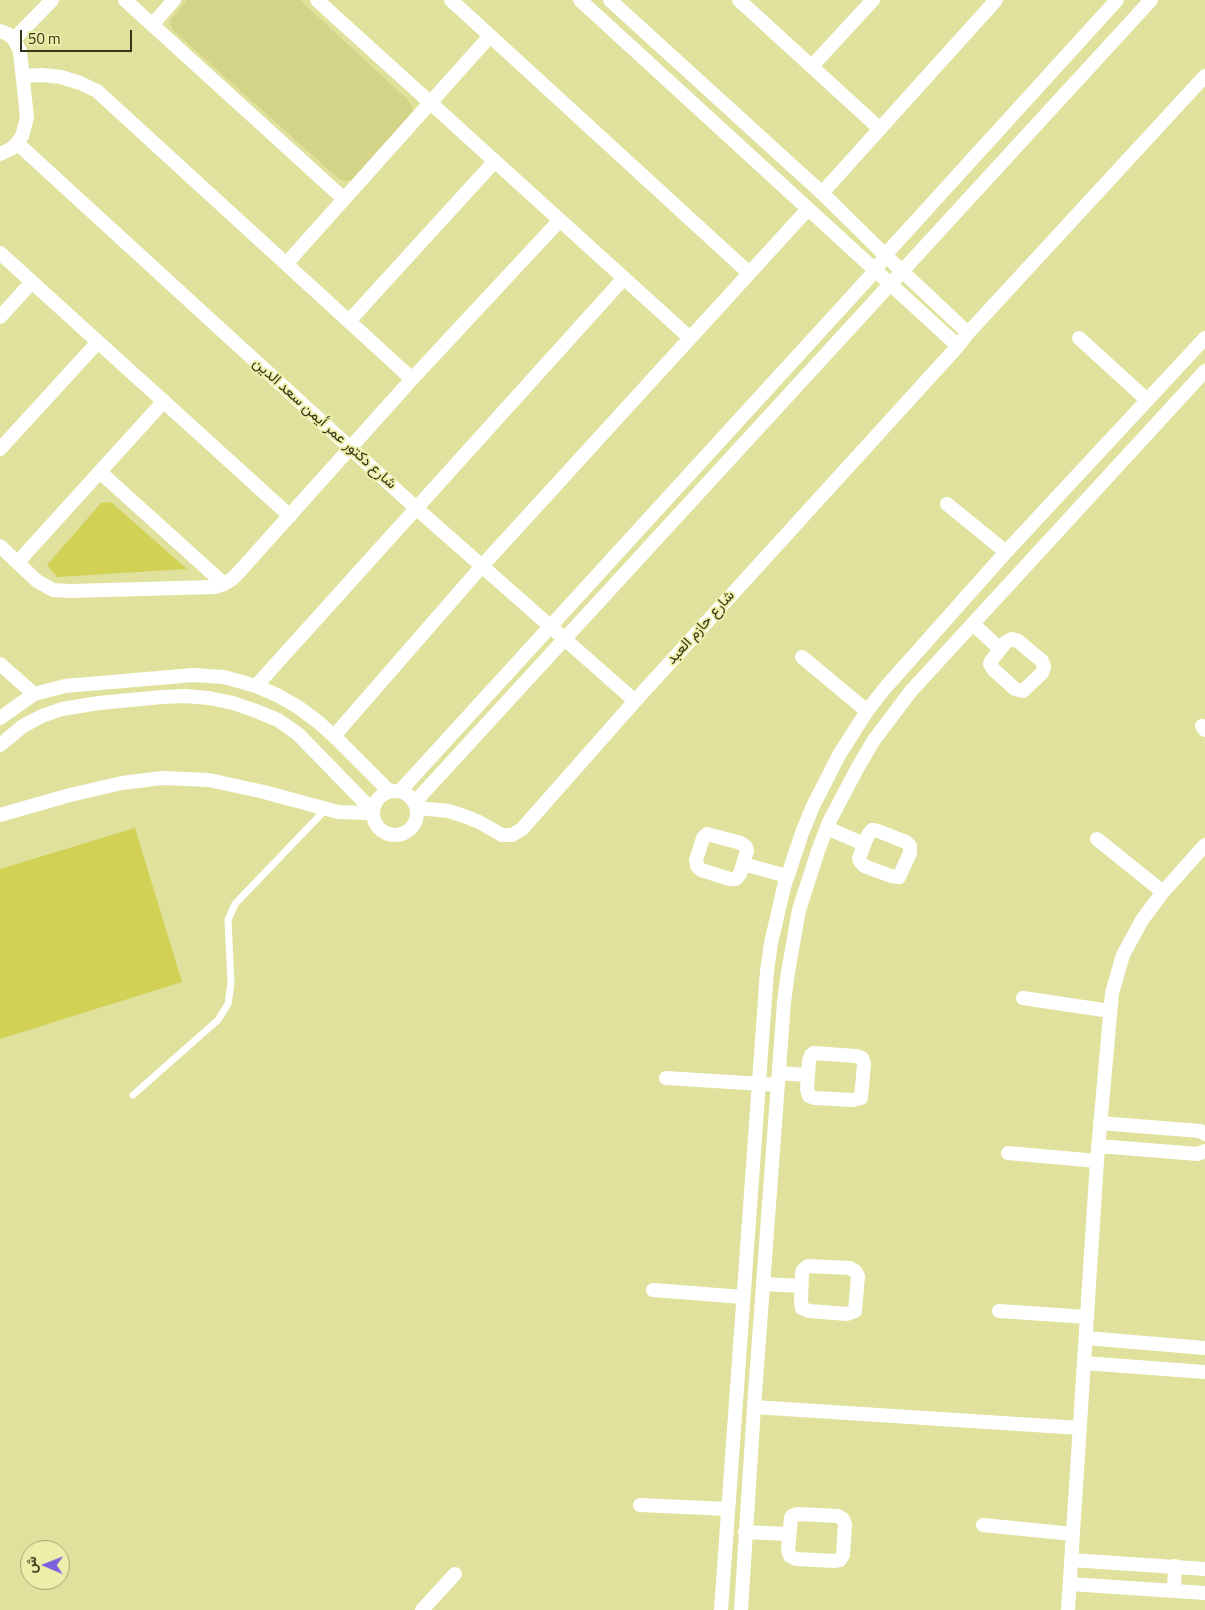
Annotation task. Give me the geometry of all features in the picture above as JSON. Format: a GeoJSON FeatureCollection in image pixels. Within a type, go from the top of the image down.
{"type":"FeatureCollection","features":[{"type":"Feature","properties":{"kind":"street"},"geometry":{"type":"LineString","coordinates":[[14,39],[52,0]]}},
{"type":"Feature","properties":{"kind":"street"},"geometry":{"type":"LineString","coordinates":[[125,0],[344,199]]}},
{"type":"Feature","properties":{"kind":"street"},"geometry":{"type":"LineString","coordinates":[[152,25],[174,0]]}},
{"type":"Feature","properties":{"kind":"street"},"geometry":{"type":"LineString","coordinates":[[318,0],[690,338]]}},
{"type":"Feature","properties":{"kind":"street"},"geometry":{"type":"LineString","coordinates":[[451,0],[749,273]]}},
{"type":"Feature","properties":{"kind":"street"},"geometry":{"type":"LineString","coordinates":[[580,0],[958,346]]}},
{"type":"Feature","properties":{"kind":"street"},"geometry":{"type":"LineString","coordinates":[[610,0],[822,193],[885,256],[968,333]]}},
{"type":"Feature","properties":{"kind":"street"},"geometry":{"type":"LineString","coordinates":[[739,0],[880,129]]}},
{"type":"Feature","properties":{"kind":"street"},"geometry":{"type":"LineString","coordinates":[[822,193],[996,0]]}},
{"type":"Feature","properties":{"kind":"street"},"geometry":{"type":"LineString","coordinates":[[394,791],[551,626],[876,270],[885,256],[1118,0]]}},
{"type":"Feature","properties":{"kind":"street"},"geometry":{"type":"LineString","coordinates":[[416,805],[564,638],[1151,0]]}},
{"type":"Feature","properties":{"kind":"street"},"geometry":{"type":"LineString","coordinates":[[812,66],[871,1]]}},
{"type":"Feature","properties":{"kind":"street"},"geometry":{"type":"LineString","coordinates":[[0,31],[14,39],[20,50],[27,118],[22,136],[17,144],[0,154]]}},
{"type":"Feature","properties":{"kind":"street"},"geometry":{"type":"LineString","coordinates":[[286,264],[490,36]]}},
{"type":"Feature","properties":{"kind":"street"},"geometry":{"type":"LineString","coordinates":[[23,76],[62,77],[97,91],[412,379]]}},
{"type":"Feature","properties":{"kind":"street","name":"شارع حازم العبد"},"geometry":{"type":"LineString","coordinates":[[416,805],[449,811],[479,822],[502,835],[512,835],[522,829],[635,701],[968,333],[1205,76]]}},
{"type":"Feature","properties":{"kind":"street","name":"شارع دكتور عمر أيمن سعد الدين"},"geometry":{"type":"LineString","coordinates":[[17,144],[416,508],[635,701]]}},
{"type":"Feature","properties":{"kind":"street"},"geometry":{"type":"LineString","coordinates":[[349,321],[495,161]]}},
{"type":"Feature","properties":{"kind":"street"},"geometry":{"type":"LineString","coordinates":[[334,736],[482,566],[808,209]]}},
{"type":"Feature","properties":{"kind":"street"},"geometry":{"type":"LineString","coordinates":[[0,546],[44,586],[52,590],[215,587],[224,584],[232,579],[412,379],[560,220]]}},
{"type":"Feature","properties":{"kind":"street"},"geometry":{"type":"LineString","coordinates":[[0,253],[290,516]]}},
{"type":"Feature","properties":{"kind":"street"},"geometry":{"type":"LineString","coordinates":[[256,686],[624,278]]}},
{"type":"Feature","properties":{"kind":"street"},"geometry":{"type":"LineString","coordinates":[[0,317],[32,282]]}},
{"type":"Feature","properties":{"kind":"street"},"geometry":{"type":"LineString","coordinates":[[1080,338],[1147,400]]}},
{"type":"Feature","properties":{"kind":"street"},"geometry":{"type":"LineString","coordinates":[[721,1610],[767,971],[777,915],[787,876],[802,832],[825,780],[853,730],[867,711],[955,607],[1205,338]]}},
{"type":"Feature","properties":{"kind":"street"},"geometry":{"type":"LineString","coordinates":[[0,449],[98,342]]}},
{"type":"Feature","properties":{"kind":"street"},"geometry":{"type":"LineString","coordinates":[[741,1610],[745,1532],[784,1002],[793,941],[808,880],[827,828],[843,794],[874,740],[912,691],[1205,371]]}},
{"type":"Feature","properties":{"kind":"street"},"geometry":{"type":"LineString","coordinates":[[18,562],[164,401]]}},
{"type":"Feature","properties":{"kind":"street"},"geometry":{"type":"LineString","coordinates":[[100,472],[224,584]]}},
{"type":"Feature","properties":{"kind":"street"},"geometry":{"type":"LineString","coordinates":[[1064,490],[1082,505]]}},
{"type":"Feature","properties":{"kind":"street"},"geometry":{"type":"LineString","coordinates":[[947,504],[1006,552]]}},
{"type":"Feature","properties":{"kind":"street"},"geometry":{"type":"LineString","coordinates":[[973,624],[1000,649]]}},
{"type":"Feature","properties":{"kind":"street"},"geometry":{"type":"LineString","coordinates":[[802,657],[867,711]]}},
{"type":"Feature","properties":{"kind":"street"},"geometry":{"type":"LineString","coordinates":[[0,664],[34,694]]}},
{"type":"Feature","properties":{"kind":"street"},"geometry":{"type":"LineString","coordinates":[[0,718],[34,694],[65,686],[193,675],[224,677],[256,686],[298,707],[317,720],[394,791]]}},
{"type":"Feature","properties":{"kind":"street"},"geometry":{"type":"LineString","coordinates":[[0,745],[23,726],[42,716],[62,709],[162,697],[209,698],[233,703],[278,720],[298,734],[372,812]]}},
{"type":"Feature","properties":{"kind":"street"},"geometry":{"type":"LineString","coordinates":[[0,815],[70,795],[122,783],[162,778],[209,780],[344,813],[372,812]]}},
{"type":"Feature","properties":{"kind":"street"},"geometry":{"type":"LineString","coordinates":[[394,791],[406,793],[416,805],[416,820],[412,827],[399,835],[391,835],[384,832],[378,828],[374,821],[372,812],[375,802],[381,795],[394,791]]}},
{"type":"Feature","properties":{"kind":"street"},"geometry":{"type":"LineString","coordinates":[[827,828],[864,844]]}},
{"type":"Feature","properties":{"kind":"street"},"geometry":{"type":"LineString","coordinates":[[1096,839],[1163,892]]}},
{"type":"Feature","properties":{"kind":"street"},"geometry":{"type":"LineString","coordinates":[[1068,1610],[1098,1146],[1110,1011],[1117,974],[1123,955],[1142,920],[1163,892],[1205,845]]}},
{"type":"Feature","properties":{"kind":"street"},"geometry":{"type":"LineString","coordinates":[[743,864],[787,876]]}},
{"type":"Feature","properties":{"kind":"street"},"geometry":{"type":"LineString","coordinates":[[1023,998],[1110,1011]]}},
{"type":"Feature","properties":{"kind":"street"},"geometry":{"type":"LineString","coordinates":[[814,1053],[859,1056],[864,1064],[861,1098],[853,1100],[812,1098],[807,1092],[807,1075],[809,1058],[814,1053]]}},
{"type":"Feature","properties":{"kind":"street"},"geometry":{"type":"LineString","coordinates":[[666,1078],[758,1084],[807,1075]]}},
{"type":"Feature","properties":{"kind":"street"},"geometry":{"type":"LineString","coordinates":[[1100,1123],[1200,1131],[1205,1134]]}},
{"type":"Feature","properties":{"kind":"street"},"geometry":{"type":"LineString","coordinates":[[1098,1146],[1198,1154],[1205,1151]]}},
{"type":"Feature","properties":{"kind":"street"},"geometry":{"type":"LineString","coordinates":[[1008,1153],[1097,1161]]}},
{"type":"Feature","properties":{"kind":"street"},"geometry":{"type":"LineString","coordinates":[[808,1266],[853,1269],[858,1276],[855,1311],[847,1314],[805,1310],[801,1305],[801,1286],[803,1270],[808,1266]]}},
{"type":"Feature","properties":{"kind":"street"},"geometry":{"type":"LineString","coordinates":[[764,1284],[801,1286]]}},
{"type":"Feature","properties":{"kind":"street"},"geometry":{"type":"LineString","coordinates":[[653,1290],[743,1297]]}},
{"type":"Feature","properties":{"kind":"street"},"geometry":{"type":"LineString","coordinates":[[1000,1311],[1087,1317]]}},
{"type":"Feature","properties":{"kind":"street"},"geometry":{"type":"LineString","coordinates":[[1084,1363],[1202,1372],[1203,1348],[1086,1338]]}},
{"type":"Feature","properties":{"kind":"street"},"geometry":{"type":"LineString","coordinates":[[754,1408],[1080,1428]]}},
{"type":"Feature","properties":{"kind":"street"},"geometry":{"type":"LineString","coordinates":[[640,1505],[727,1509]]}},
{"type":"Feature","properties":{"kind":"street"},"geometry":{"type":"LineString","coordinates":[[795,1514],[840,1517],[845,1524],[842,1558],[834,1561],[793,1558],[788,1554],[789,1534],[790,1518],[795,1514]]}},
{"type":"Feature","properties":{"kind":"street"},"geometry":{"type":"LineString","coordinates":[[983,1525],[1073,1534]]}},
{"type":"Feature","properties":{"kind":"street"},"geometry":{"type":"LineString","coordinates":[[745,1532],[789,1534]]}},
{"type":"Feature","properties":{"kind":"street"},"geometry":{"type":"LineString","coordinates":[[1071,1560],[1205,1569]]}},
{"type":"Feature","properties":{"kind":"street"},"geometry":{"type":"LineString","coordinates":[[1174,1591],[1176,1566]]}},
{"type":"Feature","properties":{"kind":"street"},"geometry":{"type":"LineString","coordinates":[[422,1610],[455,1574]]}},
{"type":"Feature","properties":{"kind":"street"},"geometry":{"type":"LineString","coordinates":[[1070,1584],[1205,1593]]}},
{"type":"Feature","properties":{"kind":"lane"},"geometry":{"type":"LineString","coordinates":[[133,1095],[218,1020],[228,1004],[231,983],[228,920],[235,904],[326,809]]}},
{"type":"Feature","properties":{"kind":"shaded area"},"geometry":{"type":"Polygon","coordinates":[[[187,0],[300,0],[408,100],[412,106],[409,118],[353,179],[347,181],[340,180],[175,32],[170,25],[171,19],[187,0]]]}},
{"type":"Feature","properties":{"kind":"shaded area"},"geometry":{"type":"Polygon","coordinates":[[[111,502],[187,569],[57,577],[47,565],[101,503],[111,502]]]}},
{"type":"Feature","properties":{"kind":"shaded area"},"geometry":{"type":"Polygon","coordinates":[[[135,828],[182,982],[0,1039],[0,869],[135,828]]]}}]}
